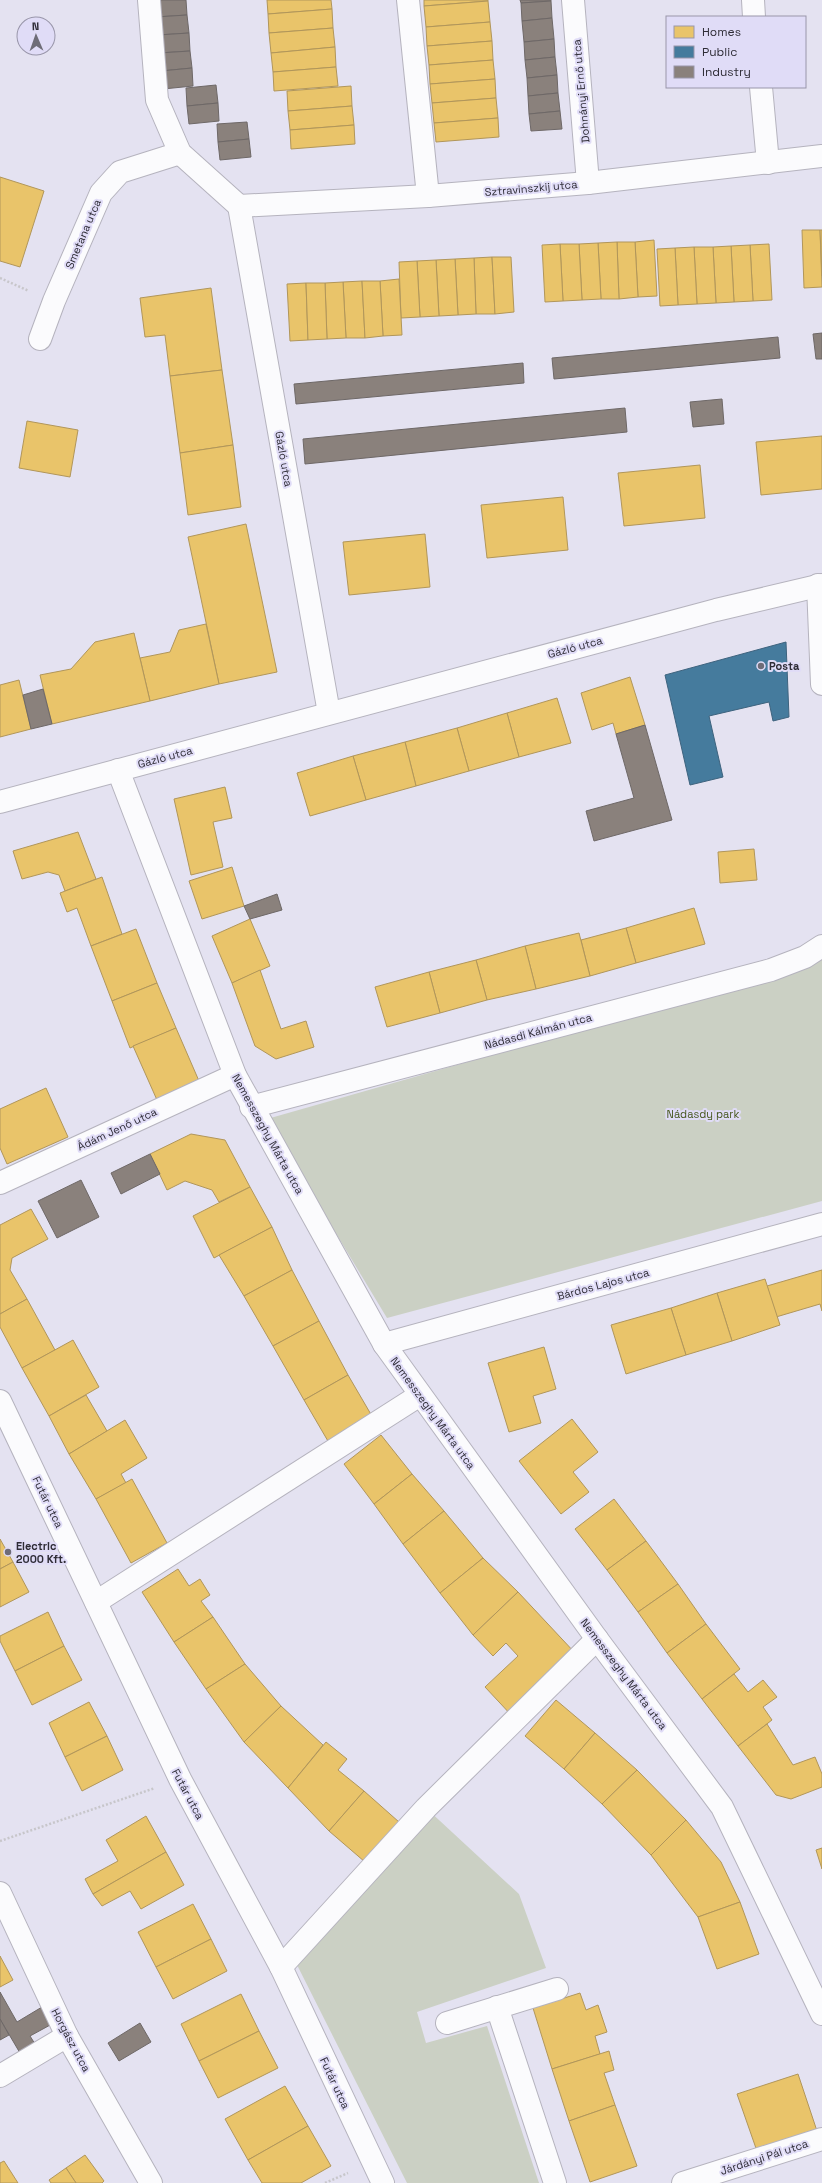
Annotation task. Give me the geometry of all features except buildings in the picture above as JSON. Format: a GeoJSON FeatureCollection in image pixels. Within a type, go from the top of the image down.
{"type":"FeatureCollection","features":[{"type":"Feature","properties":{"kind":"street"},"geometry":{"type":"LineString","coordinates":[[149,0],[157,100],[180,153],[239,206]]}},
{"type":"Feature","properties":{"kind":"street"},"geometry":{"type":"LineString","coordinates":[[408,0],[428,196]]}},
{"type":"Feature","properties":{"kind":"street","name":"Dohnányi Ernő utca"},"geometry":{"type":"LineString","coordinates":[[573,0],[588,183]]}},
{"type":"Feature","properties":{"kind":"street"},"geometry":{"type":"LineString","coordinates":[[753,0],[754,16]]}},
{"type":"Feature","properties":{"kind":"street"},"geometry":{"type":"LineString","coordinates":[[761,88],[768,163]]}},
{"type":"Feature","properties":{"kind":"street","name":"Smetana utca"},"geometry":{"type":"LineString","coordinates":[[40,339],[54,301],[101,193],[120,172],[180,153]]}},
{"type":"Feature","properties":{"kind":"street","name":"Sztravinszkij utca"},"geometry":{"type":"LineString","coordinates":[[239,206],[428,196],[588,183],[822,156]]}},
{"type":"Feature","properties":{"kind":"street","name":"Gázló utca"},"geometry":{"type":"LineString","coordinates":[[239,206],[329,713]]}},
{"type":"Feature","properties":{"kind":"street"},"geometry":{"type":"LineString","coordinates":[[820,585],[822,684]]}},
{"type":"Feature","properties":{"kind":"street","name":"Gázló utca"},"geometry":{"type":"LineString","coordinates":[[0,802],[716,610],[820,585]]}},
{"type":"Feature","properties":{"kind":"street","name":"Nemesszeghy Márta utca"},"geometry":{"type":"LineString","coordinates":[[118,770],[235,1075],[251,1107],[384,1344],[597,1639],[722,1807],[822,2014]]}},
{"type":"Feature","properties":{"kind":"street","name":"Nádasdi Kálmán utca"},"geometry":{"type":"LineString","coordinates":[[251,1107],[771,970],[805,957],[822,946]]}},
{"type":"Feature","properties":{"kind":"street","name":"Ádám Jenő utca"},"geometry":{"type":"LineString","coordinates":[[0,1183],[235,1075]]}},
{"type":"Feature","properties":{"kind":"street","name":"Bárdos Lajos utca"},"geometry":{"type":"LineString","coordinates":[[384,1344],[822,1224]]}},
{"type":"Feature","properties":{"kind":"street"},"geometry":{"type":"LineString","coordinates":[[96,1602],[420,1395]]}},
{"type":"Feature","properties":{"kind":"street","name":"Futár utca"},"geometry":{"type":"LineString","coordinates":[[0,1402],[180,1779],[281,1967],[383,2183]]}},
{"type":"Feature","properties":{"kind":"street"},"geometry":{"type":"LineString","coordinates":[[281,1967],[426,1808],[597,1639]]}},
{"type":"Feature","properties":{"kind":"street","name":"Horgász utca"},"geometry":{"type":"LineString","coordinates":[[0,1893],[67,2036],[151,2183]]}},
{"type":"Feature","properties":{"kind":"street"},"geometry":{"type":"LineString","coordinates":[[447,2023],[557,1989]]}},
{"type":"Feature","properties":{"kind":"street"},"geometry":{"type":"LineString","coordinates":[[497,2007],[556,2183]]}},
{"type":"Feature","properties":{"kind":"street"},"geometry":{"type":"LineString","coordinates":[[0,2076],[67,2036]]}},
{"type":"Feature","properties":{"kind":"street","name":"Járdányi Pál utca"},"geometry":{"type":"LineString","coordinates":[[683,2183],[822,2139]]}},
{"type":"Feature","properties":{"kind":"path"},"geometry":{"type":"LineString","coordinates":[[0,278],[54,301]]}},
{"type":"Feature","properties":{"kind":"path"},"geometry":{"type":"LineString","coordinates":[[0,1841],[180,1779]]}},
{"type":"Feature","properties":{"kind":"green space","name":"Nádasdy park"},"geometry":{"type":"Polygon","coordinates":[[[822,955],[822,1201],[387,1318],[267,1119],[801,967],[822,955]]]}},
{"type":"Feature","properties":{"kind":"green space"},"geometry":{"type":"Polygon","coordinates":[[[426,1808],[519,1894],[546,1968],[417,2012],[426,2043],[487,2026],[539,2183],[407,2183],[292,1955],[426,1808]]]}},
{"type":"Feature","properties":{"kind":"place","name":"Posta"},"geometry":{"type":"Point","coordinates":[761,666]}},
{"type":"Feature","properties":{"kind":"place","name":"Electric 2000 Kft."},"geometry":{"type":"Point","coordinates":[8,1552]}}]}
